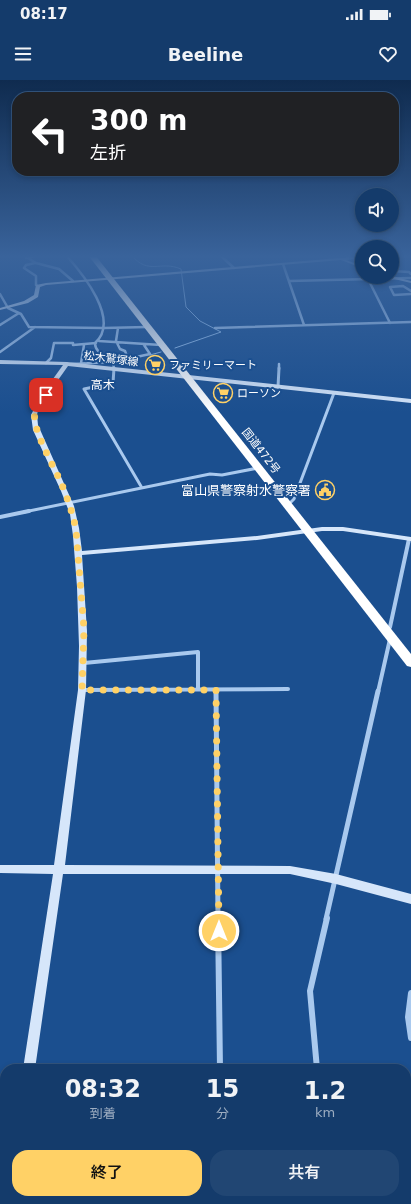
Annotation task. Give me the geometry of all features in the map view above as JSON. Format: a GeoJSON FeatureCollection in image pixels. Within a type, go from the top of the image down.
{"type":"FeatureCollection","features":[{"type":"Feature","properties":{"kind":"highway","name":"国道472号"},"geometry":{"type":"LineString","coordinates":[[132,307],[161,345],[190,378],[258,468],[310,530],[390,632],[411,663]]}},
{"type":"Feature","properties":{"kind":"highway","name":"国道472号"},"geometry":{"type":"LineString","coordinates":[[134,307],[291,502],[310,530]]}},
{"type":"Feature","properties":{"kind":"highway","name":"国道472号"},"geometry":{"type":"LineString","coordinates":[[390,632],[411,653]]}},
{"type":"Feature","properties":{"kind":"street"},"geometry":{"type":"LineString","coordinates":[[8,307],[24,317],[29,327],[147,328]]}},
{"type":"Feature","properties":{"kind":"street"},"geometry":{"type":"LineString","coordinates":[[100,307],[104,319],[104,328],[95,347],[113,362],[116,370],[113,384],[84,389],[142,488]]}},
{"type":"Feature","properties":{"kind":"street"},"geometry":{"type":"LineString","coordinates":[[298,307],[304,325]]}},
{"type":"Feature","properties":{"kind":"street"},"geometry":{"type":"LineString","coordinates":[[382,307],[390,323]]}},
{"type":"Feature","properties":{"kind":"street"},"geometry":{"type":"LineString","coordinates":[[0,325],[19,313]]}},
{"type":"Feature","properties":{"kind":"street"},"geometry":{"type":"LineString","coordinates":[[215,328],[411,322]]}},
{"type":"Feature","properties":{"kind":"street"},"geometry":{"type":"LineString","coordinates":[[0,352],[35,327]]}},
{"type":"Feature","properties":{"kind":"street"},"geometry":{"type":"LineString","coordinates":[[118,328],[117,342],[120,349],[125,351],[128,359]]}},
{"type":"Feature","properties":{"kind":"street"},"geometry":{"type":"LineString","coordinates":[[46,363],[52,358],[54,343],[73,343],[73,345],[84,345],[98,342],[117,342],[161,345]]}},
{"type":"Feature","properties":{"kind":"street"},"geometry":{"type":"LineString","coordinates":[[81,362],[84,345]]}},
{"type":"Feature","properties":{"kind":"street"},"geometry":{"type":"LineString","coordinates":[[30,1064],[59,869],[82,690],[84,663],[84,629],[76,530],[69,503],[35,425],[34,414],[67,364],[81,362],[113,362],[150,354],[144,345]]}},
{"type":"Feature","properties":{"kind":"street","name":"松木鷲塚線"},"geometry":{"type":"LineString","coordinates":[[0,362],[67,364],[411,400]]}},
{"type":"Feature","properties":{"kind":"street"},"geometry":{"type":"LineString","coordinates":[[278,387],[279,364]]}},
{"type":"Feature","properties":{"kind":"street"},"geometry":{"type":"LineString","coordinates":[[291,502],[294,499],[334,393]]}},
{"type":"Feature","properties":{"kind":"street"},"geometry":{"type":"LineString","coordinates":[[0,517],[210,474],[222,475],[258,468]]}},
{"type":"Feature","properties":{"kind":"street"},"geometry":{"type":"LineString","coordinates":[[78,553],[257,538],[310,530],[343,528],[410,539],[310,991],[317,1064]]}},
{"type":"Feature","properties":{"kind":"street"},"geometry":{"type":"LineString","coordinates":[[84,663],[198,652],[198,689]]}},
{"type":"Feature","properties":{"kind":"street"},"geometry":{"type":"LineString","coordinates":[[82,690],[288,689]]}},
{"type":"Feature","properties":{"kind":"street"},"geometry":{"type":"LineString","coordinates":[[216,690],[220,1064]]}},
{"type":"Feature","properties":{"kind":"street"},"geometry":{"type":"LineString","coordinates":[[0,869],[290,870],[336,879],[411,899]]}},
{"type":"Feature","properties":{"kind":"street"},"geometry":{"type":"LineString","coordinates":[[411,993],[408,1017],[411,1038]]}},
{"type":"Feature","properties":{"kind":"waterway"},"geometry":{"type":"LineString","coordinates":[[175,348],[221,332],[200,321],[186,307]]}},
{"type":"Feature","properties":{"kind":"waterway"},"geometry":{"type":"LineString","coordinates":[[150,355],[161,352]]}},
{"type":"Feature","properties":{"kind":"place","name":"ファミリーマート"},"geometry":{"type":"Point","coordinates":[155,365]}},
{"type":"Feature","properties":{"kind":"place","name":"ローソン"},"geometry":{"type":"Point","coordinates":[223,393]}},
{"type":"Feature","properties":{"kind":"place","name":"富山県警察射水警察署"},"geometry":{"type":"Point","coordinates":[325,490]}},
{"type":"Feature","properties":{"kind":"district","name":"高木"},"geometry":{"type":"Point","coordinates":[103,385]}},
{"type":"Feature","properties":{"kind":"route"},"geometry":{"type":"LineString","coordinates":[[46,395],[34,414],[35,425],[62,485],[73,515],[76,530],[84,629],[82,690],[216,690],[219,931]]}}]}
